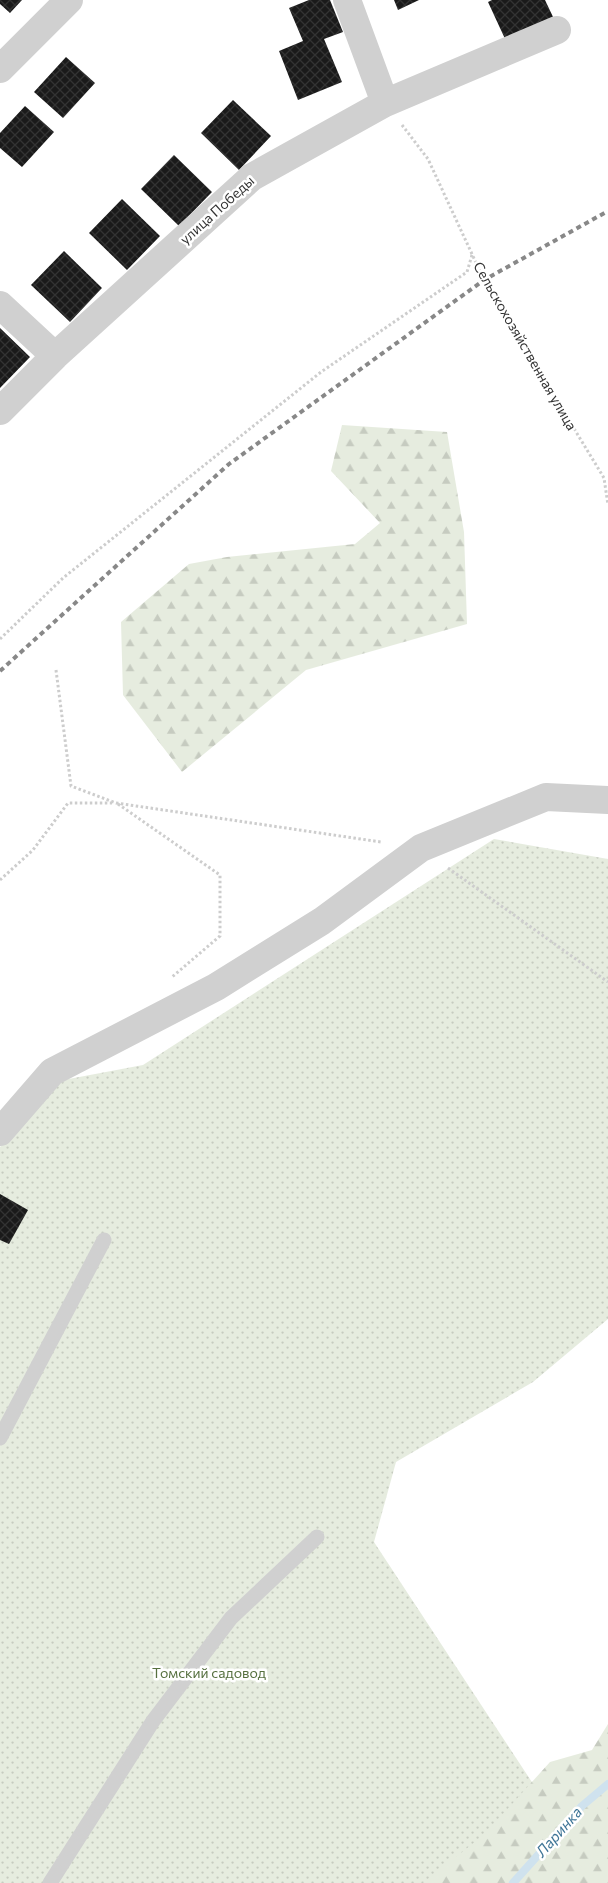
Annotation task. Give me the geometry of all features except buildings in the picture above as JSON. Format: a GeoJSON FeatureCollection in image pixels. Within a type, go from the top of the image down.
{"type":"FeatureCollection","features":[{"type":"Feature","properties":{"kind":"street"},"geometry":{"type":"LineString","coordinates":[[0,69],[69,0]]}},
{"type":"Feature","properties":{"kind":"street"},"geometry":{"type":"LineString","coordinates":[[347,0],[385,103]]}},
{"type":"Feature","properties":{"kind":"street","name":"улица Победы"},"geometry":{"type":"LineString","coordinates":[[0,411],[55,356],[252,177],[385,103],[557,30]]}},
{"type":"Feature","properties":{"kind":"street"},"geometry":{"type":"LineString","coordinates":[[0,305],[55,356]]}},
{"type":"Feature","properties":{"kind":"street"},"geometry":{"type":"LineString","coordinates":[[0,1132],[52,1072],[216,987],[322,921],[421,848],[546,797],[608,800]]}},
{"type":"Feature","properties":{"kind":"lane"},"geometry":{"type":"LineString","coordinates":[[0,1438],[104,1240]]}},
{"type":"Feature","properties":{"kind":"lane"},"geometry":{"type":"LineString","coordinates":[[50,1883],[153,1721],[231,1618],[317,1537]]}},
{"type":"Feature","properties":{"kind":"path","name":"Сельскохозяйственная улица"},"geometry":{"type":"LineString","coordinates":[[385,103],[428,159],[484,280],[604,478],[608,504]]}},
{"type":"Feature","properties":{"kind":"path"},"geometry":{"type":"LineString","coordinates":[[0,639],[63,578],[322,372],[467,272],[472,255]]}},
{"type":"Feature","properties":{"kind":"path"},"geometry":{"type":"LineString","coordinates":[[56,670],[71,786],[116,803],[220,875],[220,936],[170,979]]}},
{"type":"Feature","properties":{"kind":"path"},"geometry":{"type":"LineString","coordinates":[[0,880],[33,850],[68,803],[116,803],[421,848],[608,982]]}},
{"type":"Feature","properties":{"kind":"green space"},"geometry":{"type":"Polygon","coordinates":[[[342,425],[447,432],[464,532],[467,624],[306,670],[182,772],[123,695],[121,622],[189,564],[227,557],[355,544],[380,523],[331,471],[342,425]]]}},
{"type":"Feature","properties":{"kind":"green space","name":"Томский садовод"},"geometry":{"type":"Polygon","coordinates":[[[494,839],[608,859],[608,1319],[533,1382],[396,1462],[374,1542],[547,1805],[506,1883],[0,1883],[0,1147],[58,1081],[143,1065],[494,839]]]}},
{"type":"Feature","properties":{"kind":"green space"},"geometry":{"type":"Polygon","coordinates":[[[608,1724],[608,1883],[423,1883],[485,1834],[550,1762],[592,1750],[608,1724]]]}},
{"type":"Feature","properties":{"kind":"waterway","name":"Ларинка"},"geometry":{"type":"LineString","coordinates":[[513,1883],[582,1806],[608,1784]]}},
{"type":"Feature","properties":{"kind":"railway"},"geometry":{"type":"LineString","coordinates":[[0,671],[229,464],[484,280],[608,211]]}}]}
